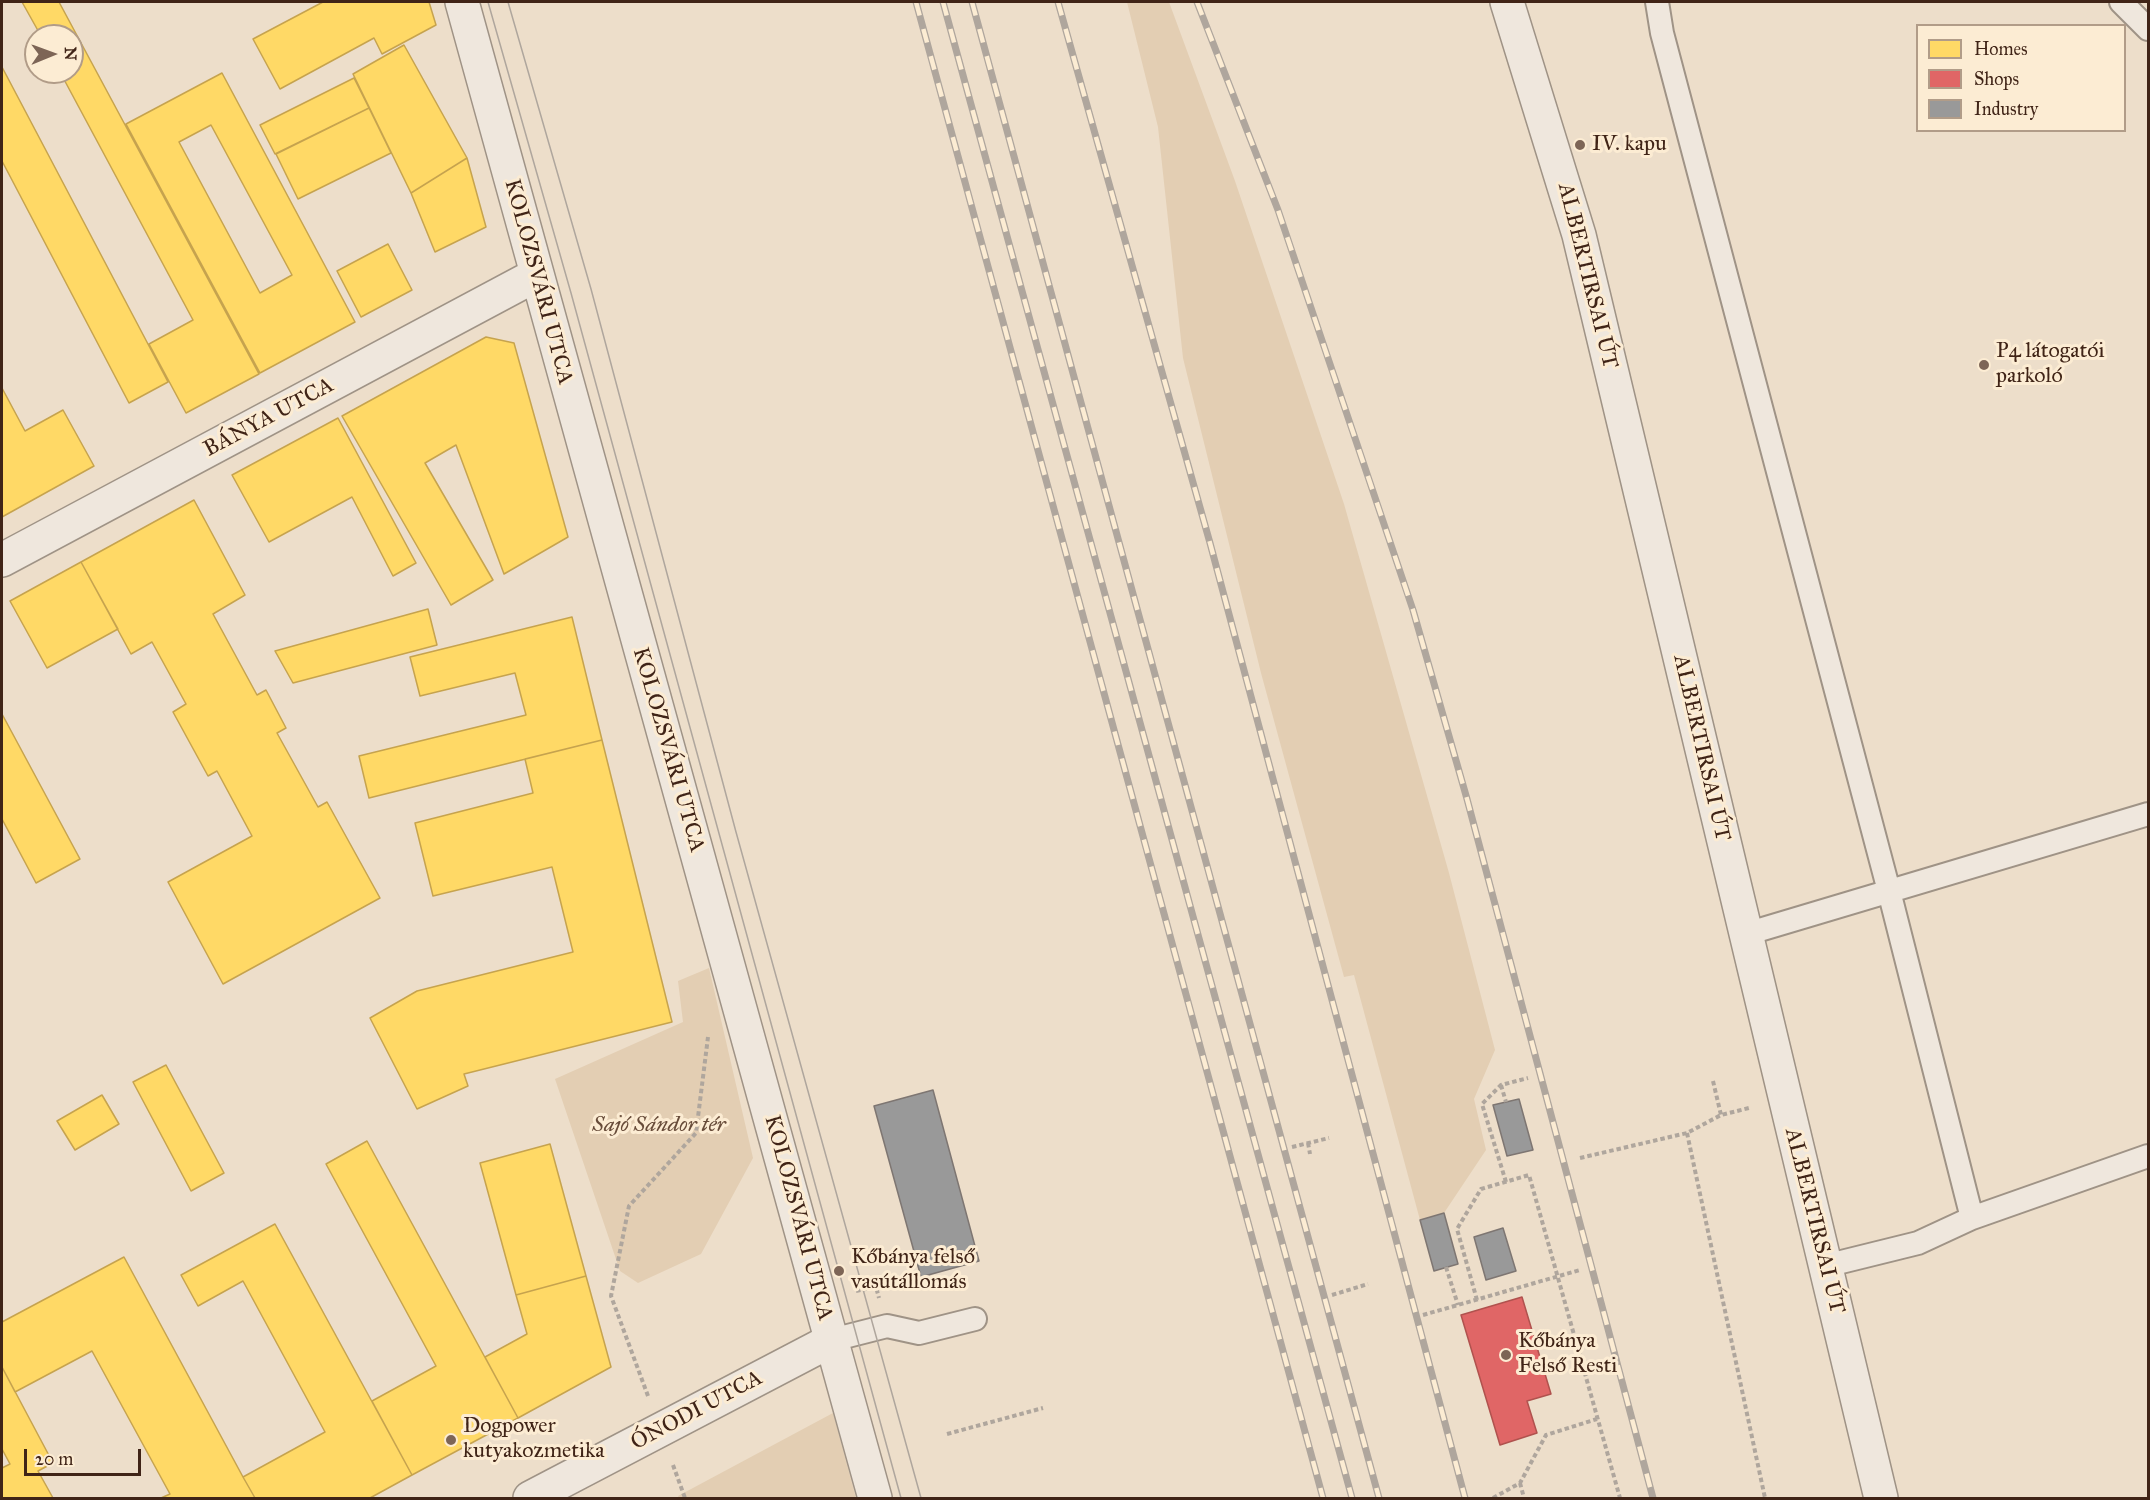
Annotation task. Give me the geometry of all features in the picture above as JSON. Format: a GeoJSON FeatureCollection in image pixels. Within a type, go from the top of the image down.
{"type":"FeatureCollection","features":[{"type":"Feature","properties":{"kind":"street","name":"KOLOZSVÁRI UTCA"},"geometry":{"type":"LineString","coordinates":[[462,2],[875,1498]]}},
{"type":"Feature","properties":{"kind":"street","name":"ALBERTIRSAI ÚT"},"geometry":{"type":"LineString","coordinates":[[1507,2],[1579,235],[1881,1498]]}},
{"type":"Feature","properties":{"kind":"street","name":"BÁNYA UTCA"},"geometry":{"type":"LineString","coordinates":[[2,560],[536,275]]}},
{"type":"Feature","properties":{"kind":"street","name":"ÓNODI UTCA"},"geometry":{"type":"LineString","coordinates":[[530,1498],[832,1341]]}},
{"type":"Feature","properties":{"kind":"lane"},"geometry":{"type":"LineString","coordinates":[[1657,2],[1662,33],[1889,891],[1972,1218]]}},
{"type":"Feature","properties":{"kind":"lane"},"geometry":{"type":"LineString","coordinates":[[2121,2],[2148,29]]}},
{"type":"Feature","properties":{"kind":"lane"},"geometry":{"type":"LineString","coordinates":[[1746,934],[2148,814]]}},
{"type":"Feature","properties":{"kind":"lane"},"geometry":{"type":"LineString","coordinates":[[1825,1266],[1918,1243],[1972,1218],[2148,1156]]}},
{"type":"Feature","properties":{"kind":"lane"},"geometry":{"type":"LineString","coordinates":[[832,1341],[887,1326],[919,1333],[975,1319]]}},
{"type":"Feature","properties":{"kind":"path"},"geometry":{"type":"LineString","coordinates":[[660,1431],[611,1296],[613,1284],[629,1206],[696,1133],[709,1032],[743,1018]]}},
{"type":"Feature","properties":{"kind":"path"},"geometry":{"type":"LineString","coordinates":[[1506,1182],[1482,1104],[1501,1085],[1528,1078]]}},
{"type":"Feature","properties":{"kind":"path"},"geometry":{"type":"LineString","coordinates":[[1580,1158],[1687,1133],[1721,1115],[1713,1081]]}},
{"type":"Feature","properties":{"kind":"path"},"geometry":{"type":"LineString","coordinates":[[1501,1085],[1506,1102]]}},
{"type":"Feature","properties":{"kind":"path"},"geometry":{"type":"LineString","coordinates":[[1687,1133],[1765,1498]]}},
{"type":"Feature","properties":{"kind":"path"},"geometry":{"type":"LineString","coordinates":[[1292,1147],[1329,1138]]}},
{"type":"Feature","properties":{"kind":"path"},"geometry":{"type":"LineString","coordinates":[[1308,1143],[1310,1154]]}},
{"type":"Feature","properties":{"kind":"path"},"geometry":{"type":"LineString","coordinates":[[1477,1300],[1457,1229],[1481,1189],[1529,1175],[1620,1498]]}},
{"type":"Feature","properties":{"kind":"path"},"geometry":{"type":"LineString","coordinates":[[1446,1267],[1458,1305]]}},
{"type":"Feature","properties":{"kind":"path"},"geometry":{"type":"LineString","coordinates":[[1423,1315],[1580,1269]]}},
{"type":"Feature","properties":{"kind":"path"},"geometry":{"type":"LineString","coordinates":[[1347,1282],[1349,1289]]}},
{"type":"Feature","properties":{"kind":"path"},"geometry":{"type":"LineString","coordinates":[[1332,1295],[1368,1284]]}},
{"type":"Feature","properties":{"kind":"path"},"geometry":{"type":"LineString","coordinates":[[947,1434],[1043,1408]]}},
{"type":"Feature","properties":{"kind":"path"},"geometry":{"type":"LineString","coordinates":[[1493,1498],[1520,1483],[1546,1435],[1598,1419]]}},
{"type":"Feature","properties":{"kind":"path"},"geometry":{"type":"LineString","coordinates":[[1520,1483],[1524,1498]]}},
{"type":"Feature","properties":{"kind":"green space"},"geometry":{"type":"Polygon","coordinates":[[[1127,2],[1169,2],[1235,181],[1344,504],[1449,873],[1495,1050],[1474,1099],[1486,1150],[1444,1213],[1420,1220],[1354,975],[1344,977],[1261,673],[1183,358],[1158,127],[1127,2]]]}},
{"type":"Feature","properties":{"kind":"green space","name":"Sajó Sándor tér"},"geometry":{"type":"Polygon","coordinates":[[[709,968],[753,1158],[701,1254],[638,1283],[620,1271],[555,1079],[683,1022],[678,981],[709,968]]]}},
{"type":"Feature","properties":{"kind":"green space"},"geometry":{"type":"Polygon","coordinates":[[[833,1413],[856,1498],[679,1498],[678,1496],[833,1413]]]}},
{"type":"Feature","properties":{"kind":"building: Homes"},"geometry":{"type":"Polygon","coordinates":[[[22,2],[59,2],[71,24],[34,24],[22,2]]]}},
{"type":"Feature","properties":{"kind":"building: Homes"},"geometry":{"type":"Polygon","coordinates":[[[323,2],[429,2],[436,25],[382,54],[374,38],[280,89],[253,39],[323,2]]]}},
{"type":"Feature","properties":{"kind":"building: Homes"},"geometry":{"type":"Polygon","coordinates":[[[404,45],[467,158],[411,193],[353,74],[404,45]]]}},
{"type":"Feature","properties":{"kind":"building: Homes"},"geometry":{"type":"Polygon","coordinates":[[[84,48],[259,374],[186,413],[149,344],[193,320],[66,84],[84,84],[84,48]]]}},
{"type":"Feature","properties":{"kind":"building: Homes"},"geometry":{"type":"Polygon","coordinates":[[[2,67],[168,382],[129,403],[2,161],[2,67]]]}},
{"type":"Feature","properties":{"kind":"building: Homes"},"geometry":{"type":"Polygon","coordinates":[[[222,73],[355,322],[260,373],[126,124],[222,73]],[[211,125],[179,142],[260,293],[292,275],[211,125]]]}},
{"type":"Feature","properties":{"kind":"building: Homes"},"geometry":{"type":"Polygon","coordinates":[[[354,78],[369,108],[275,154],[260,125],[354,78]]]}},
{"type":"Feature","properties":{"kind":"building: Homes"},"geometry":{"type":"Polygon","coordinates":[[[369,108],[391,153],[298,199],[276,154],[369,108]]]}},
{"type":"Feature","properties":{"kind":"building: Homes"},"geometry":{"type":"Polygon","coordinates":[[[467,158],[486,227],[435,252],[411,193],[467,158]]]}},
{"type":"Feature","properties":{"kind":"building: Homes"},"geometry":{"type":"Polygon","coordinates":[[[388,244],[412,290],[361,317],[337,271],[388,244]]]}},
{"type":"Feature","properties":{"kind":"building: Homes"},"geometry":{"type":"Polygon","coordinates":[[[486,337],[514,343],[568,537],[504,574],[456,445],[425,463],[493,580],[451,605],[342,416],[486,337]]]}},
{"type":"Feature","properties":{"kind":"building: Homes"},"geometry":{"type":"Polygon","coordinates":[[[2,388],[25,431],[63,410],[94,466],[2,517],[2,388]]]}},
{"type":"Feature","properties":{"kind":"building: Homes"},"geometry":{"type":"Polygon","coordinates":[[[338,418],[416,563],[393,576],[352,497],[269,542],[232,475],[338,418]]]}},
{"type":"Feature","properties":{"kind":"building: Homes"},"geometry":{"type":"Polygon","coordinates":[[[194,500],[245,595],[213,614],[257,695],[266,690],[286,728],[277,733],[318,807],[327,802],[380,898],[223,984],[168,882],[252,836],[217,771],[208,776],[173,712],[186,704],[152,642],[131,654],[81,562],[194,500]]]}},
{"type":"Feature","properties":{"kind":"building: Homes"},"geometry":{"type":"Polygon","coordinates":[[[81,562],[118,629],[47,668],[10,601],[81,562]]]}},
{"type":"Feature","properties":{"kind":"building: Homes"},"geometry":{"type":"Polygon","coordinates":[[[428,609],[437,645],[293,683],[275,651],[428,609]]]}},
{"type":"Feature","properties":{"kind":"building: Homes"},"geometry":{"type":"Polygon","coordinates":[[[572,617],[602,740],[369,798],[359,756],[526,715],[515,673],[420,696],[410,657],[572,617]]]}},
{"type":"Feature","properties":{"kind":"building: Homes"},"geometry":{"type":"Polygon","coordinates":[[[2,714],[80,859],[36,883],[2,819],[2,714]]]}},
{"type":"Feature","properties":{"kind":"building: Homes"},"geometry":{"type":"Polygon","coordinates":[[[602,740],[672,1022],[464,1074],[468,1086],[417,1109],[370,1018],[417,991],[573,952],[552,867],[433,896],[415,823],[533,793],[525,759],[602,740]]]}},
{"type":"Feature","properties":{"kind":"building: Homes"},"geometry":{"type":"Polygon","coordinates":[[[166,1065],[224,1173],[191,1191],[133,1082],[166,1065]]]}},
{"type":"Feature","properties":{"kind":"building: Homes"},"geometry":{"type":"Polygon","coordinates":[[[102,1095],[119,1124],[75,1150],[57,1121],[102,1095]]]}},
{"type":"Feature","properties":{"kind":"building: Homes"},"geometry":{"type":"Polygon","coordinates":[[[367,1141],[518,1418],[412,1475],[372,1401],[436,1366],[326,1164],[367,1141]]]}},
{"type":"Feature","properties":{"kind":"building: Homes"},"geometry":{"type":"Polygon","coordinates":[[[550,1144],[586,1276],[516,1295],[480,1163],[550,1144]]]}},
{"type":"Feature","properties":{"kind":"building: Homes"},"geometry":{"type":"Polygon","coordinates":[[[275,1224],[412,1475],[370,1498],[255,1498],[243,1477],[325,1432],[243,1281],[198,1306],[181,1275],[275,1224]]]}},
{"type":"Feature","properties":{"kind":"building: Homes"},"geometry":{"type":"Polygon","coordinates":[[[124,1257],[255,1498],[161,1498],[170,1494],[92,1351],[15,1392],[2,1367],[2,1322],[124,1257]]]}},
{"type":"Feature","properties":{"kind":"building: Homes"},"geometry":{"type":"Polygon","coordinates":[[[586,1276],[611,1367],[518,1418],[485,1357],[527,1334],[516,1295],[586,1276]]]}},
{"type":"Feature","properties":{"kind":"building: Homes"},"geometry":{"type":"Polygon","coordinates":[[[2,1367],[53,1463],[38,1471],[53,1498],[2,1498],[2,1468],[10,1464],[2,1449],[2,1367]]]}},
{"type":"Feature","properties":{"kind":"building: Shops","name":"Kőbánya Felső Resti"},"geometry":{"type":"Polygon","coordinates":[[[1522,1297],[1551,1394],[1527,1401],[1537,1433],[1500,1445],[1461,1315],[1522,1297]]]}},
{"type":"Feature","properties":{"kind":"building: Industry"},"geometry":{"type":"Polygon","coordinates":[[[933,1090],[979,1261],[921,1277],[874,1106],[933,1090]]]}},
{"type":"Feature","properties":{"kind":"building: Industry"},"geometry":{"type":"Polygon","coordinates":[[[1519,1099],[1533,1150],[1507,1156],[1493,1105],[1519,1099]]]}},
{"type":"Feature","properties":{"kind":"building: Industry"},"geometry":{"type":"Polygon","coordinates":[[[1444,1213],[1458,1264],[1434,1271],[1420,1220],[1444,1213]]]}},
{"type":"Feature","properties":{"kind":"building: Industry"},"geometry":{"type":"Polygon","coordinates":[[[1503,1228],[1516,1271],[1486,1280],[1474,1237],[1503,1228]]]}},
{"type":"Feature","properties":{"kind":"tram line"},"geometry":{"type":"LineString","coordinates":[[488,2],[571,293],[901,1498]]}},
{"type":"Feature","properties":{"kind":"tram line"},"geometry":{"type":"LineString","coordinates":[[508,2],[591,289],[736,832],[921,1498]]}},
{"type":"Feature","properties":{"kind":"railway"},"geometry":{"type":"LineString","coordinates":[[916,2],[1323,1498]]}},
{"type":"Feature","properties":{"kind":"railway"},"geometry":{"type":"LineString","coordinates":[[943,2],[1352,1498]]}},
{"type":"Feature","properties":{"kind":"railway"},"geometry":{"type":"LineString","coordinates":[[972,2],[1379,1498]]}},
{"type":"Feature","properties":{"kind":"railway"},"geometry":{"type":"LineString","coordinates":[[1058,2],[1210,543],[1465,1498]]}},
{"type":"Feature","properties":{"kind":"railway"},"geometry":{"type":"LineString","coordinates":[[1197,2],[1278,210],[1413,610],[1467,799],[1653,1498]]}},
{"type":"Feature","properties":{"kind":"place","name":"IV. kapu"},"geometry":{"type":"Point","coordinates":[1580,145]}},
{"type":"Feature","properties":{"kind":"place","name":"P4 látogatói parkoló"},"geometry":{"type":"Point","coordinates":[1984,365]}},
{"type":"Feature","properties":{"kind":"place","name":"Kőbánya felső vasútállomás"},"geometry":{"type":"Point","coordinates":[839,1271]}},
{"type":"Feature","properties":{"kind":"place","name":"Kőbánya Felső Resti"},"geometry":{"type":"Point","coordinates":[1506,1355]}},
{"type":"Feature","properties":{"kind":"place","name":"Dogpower kutyakozmetika"},"geometry":{"type":"Point","coordinates":[451,1440]}}]}
